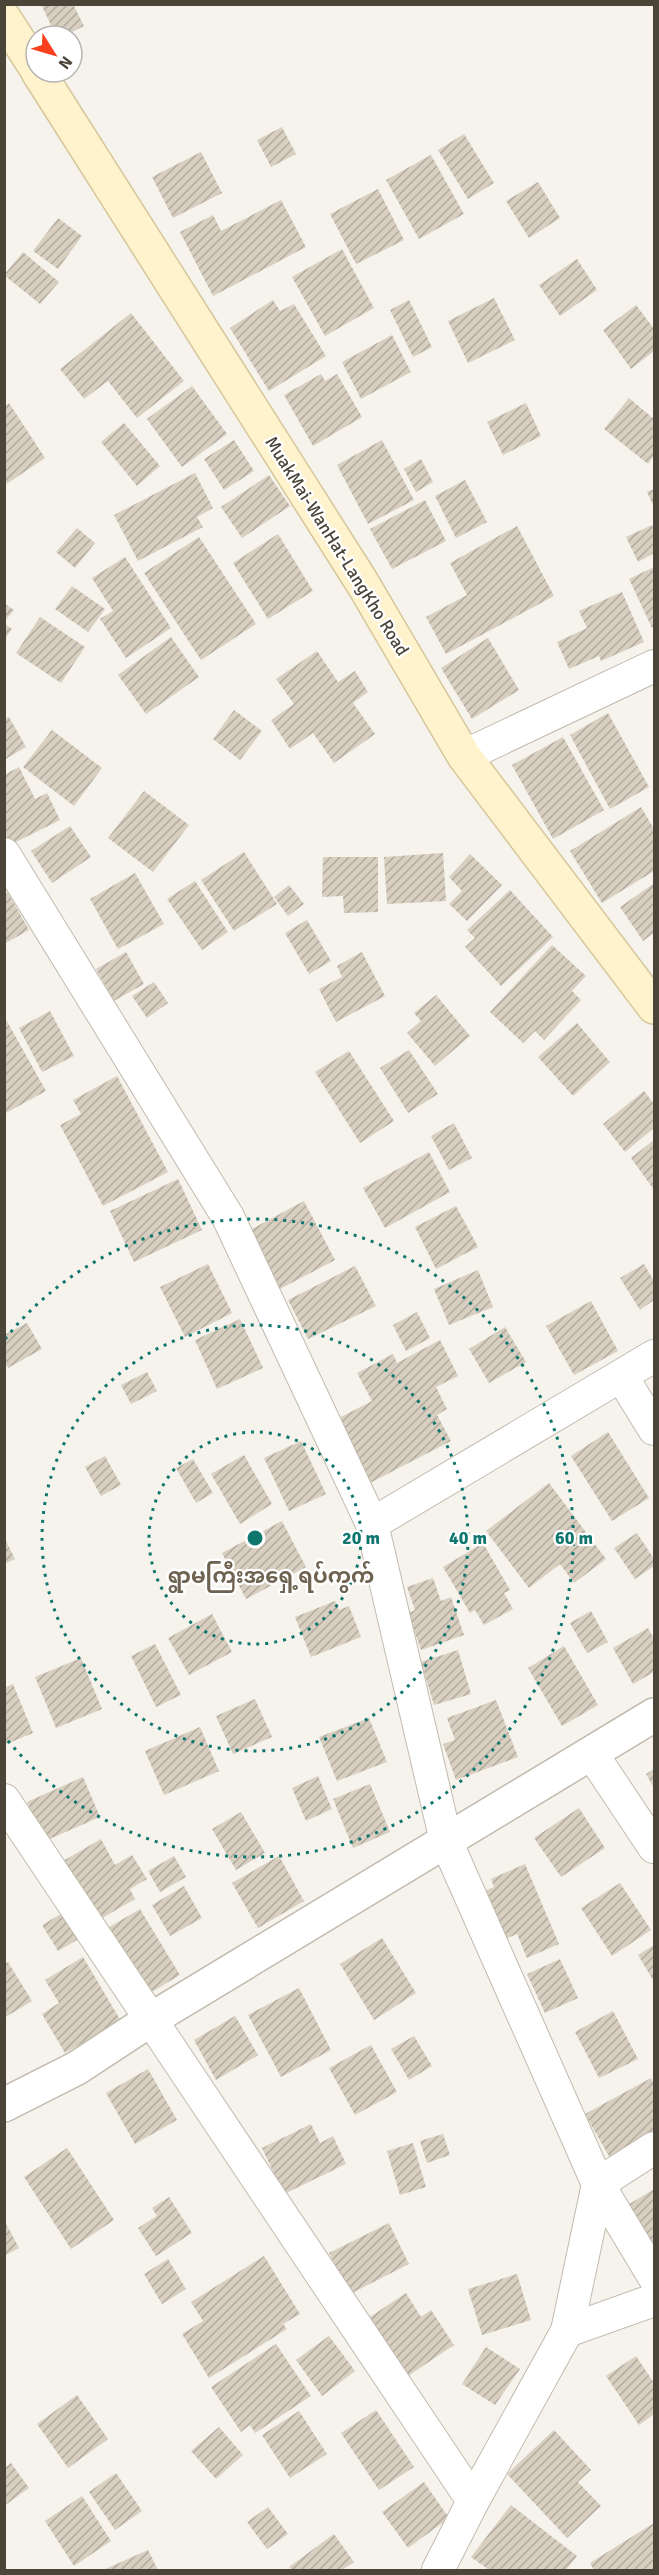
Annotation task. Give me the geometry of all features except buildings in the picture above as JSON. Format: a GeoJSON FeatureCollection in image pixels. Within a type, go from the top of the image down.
{"type":"FeatureCollection","features":[{"type":"Feature","properties":{"kind":"main road"},"geometry":{"type":"LineString","coordinates":[[4,18],[24,49]]}},
{"type":"Feature","properties":{"kind":"main road","name":"MuakMai-WanHat-LangKho Road"},"geometry":{"type":"LineString","coordinates":[[46,84],[363,584],[465,756],[654,1007]]}},
{"type":"Feature","properties":{"kind":"street"},"geometry":{"type":"LineString","coordinates":[[465,756],[654,666]]}},
{"type":"Feature","properties":{"kind":"street"},"geometry":{"type":"LineString","coordinates":[[4,854],[228,1217],[372,1524],[446,1840],[598,2184],[654,2277]]}},
{"type":"Feature","properties":{"kind":"street"},"geometry":{"type":"LineString","coordinates":[[372,1524],[654,1356]]}},
{"type":"Feature","properties":{"kind":"street"},"geometry":{"type":"LineString","coordinates":[[622,1377],[654,1429]]}},
{"type":"Feature","properties":{"kind":"street"},"geometry":{"type":"LineString","coordinates":[[4,2105],[77,2068],[150,2020],[654,1715]]}},
{"type":"Feature","properties":{"kind":"street"},"geometry":{"type":"LineString","coordinates":[[592,1754],[654,1847]]}},
{"type":"Feature","properties":{"kind":"street"},"geometry":{"type":"LineString","coordinates":[[4,1800],[473,2501]]}},
{"type":"Feature","properties":{"kind":"street"},"geometry":{"type":"LineString","coordinates":[[438,2571],[473,2501],[567,2331],[598,2184],[654,2148]]}},
{"type":"Feature","properties":{"kind":"street"},"geometry":{"type":"LineString","coordinates":[[567,2331],[654,2300]]}},
{"type":"Feature","properties":{"kind":"district","name":"ရွာမကြီးအရှေ့ရပ်ကွက်"},"geometry":{"type":"Point","coordinates":[271,1576]}}]}
